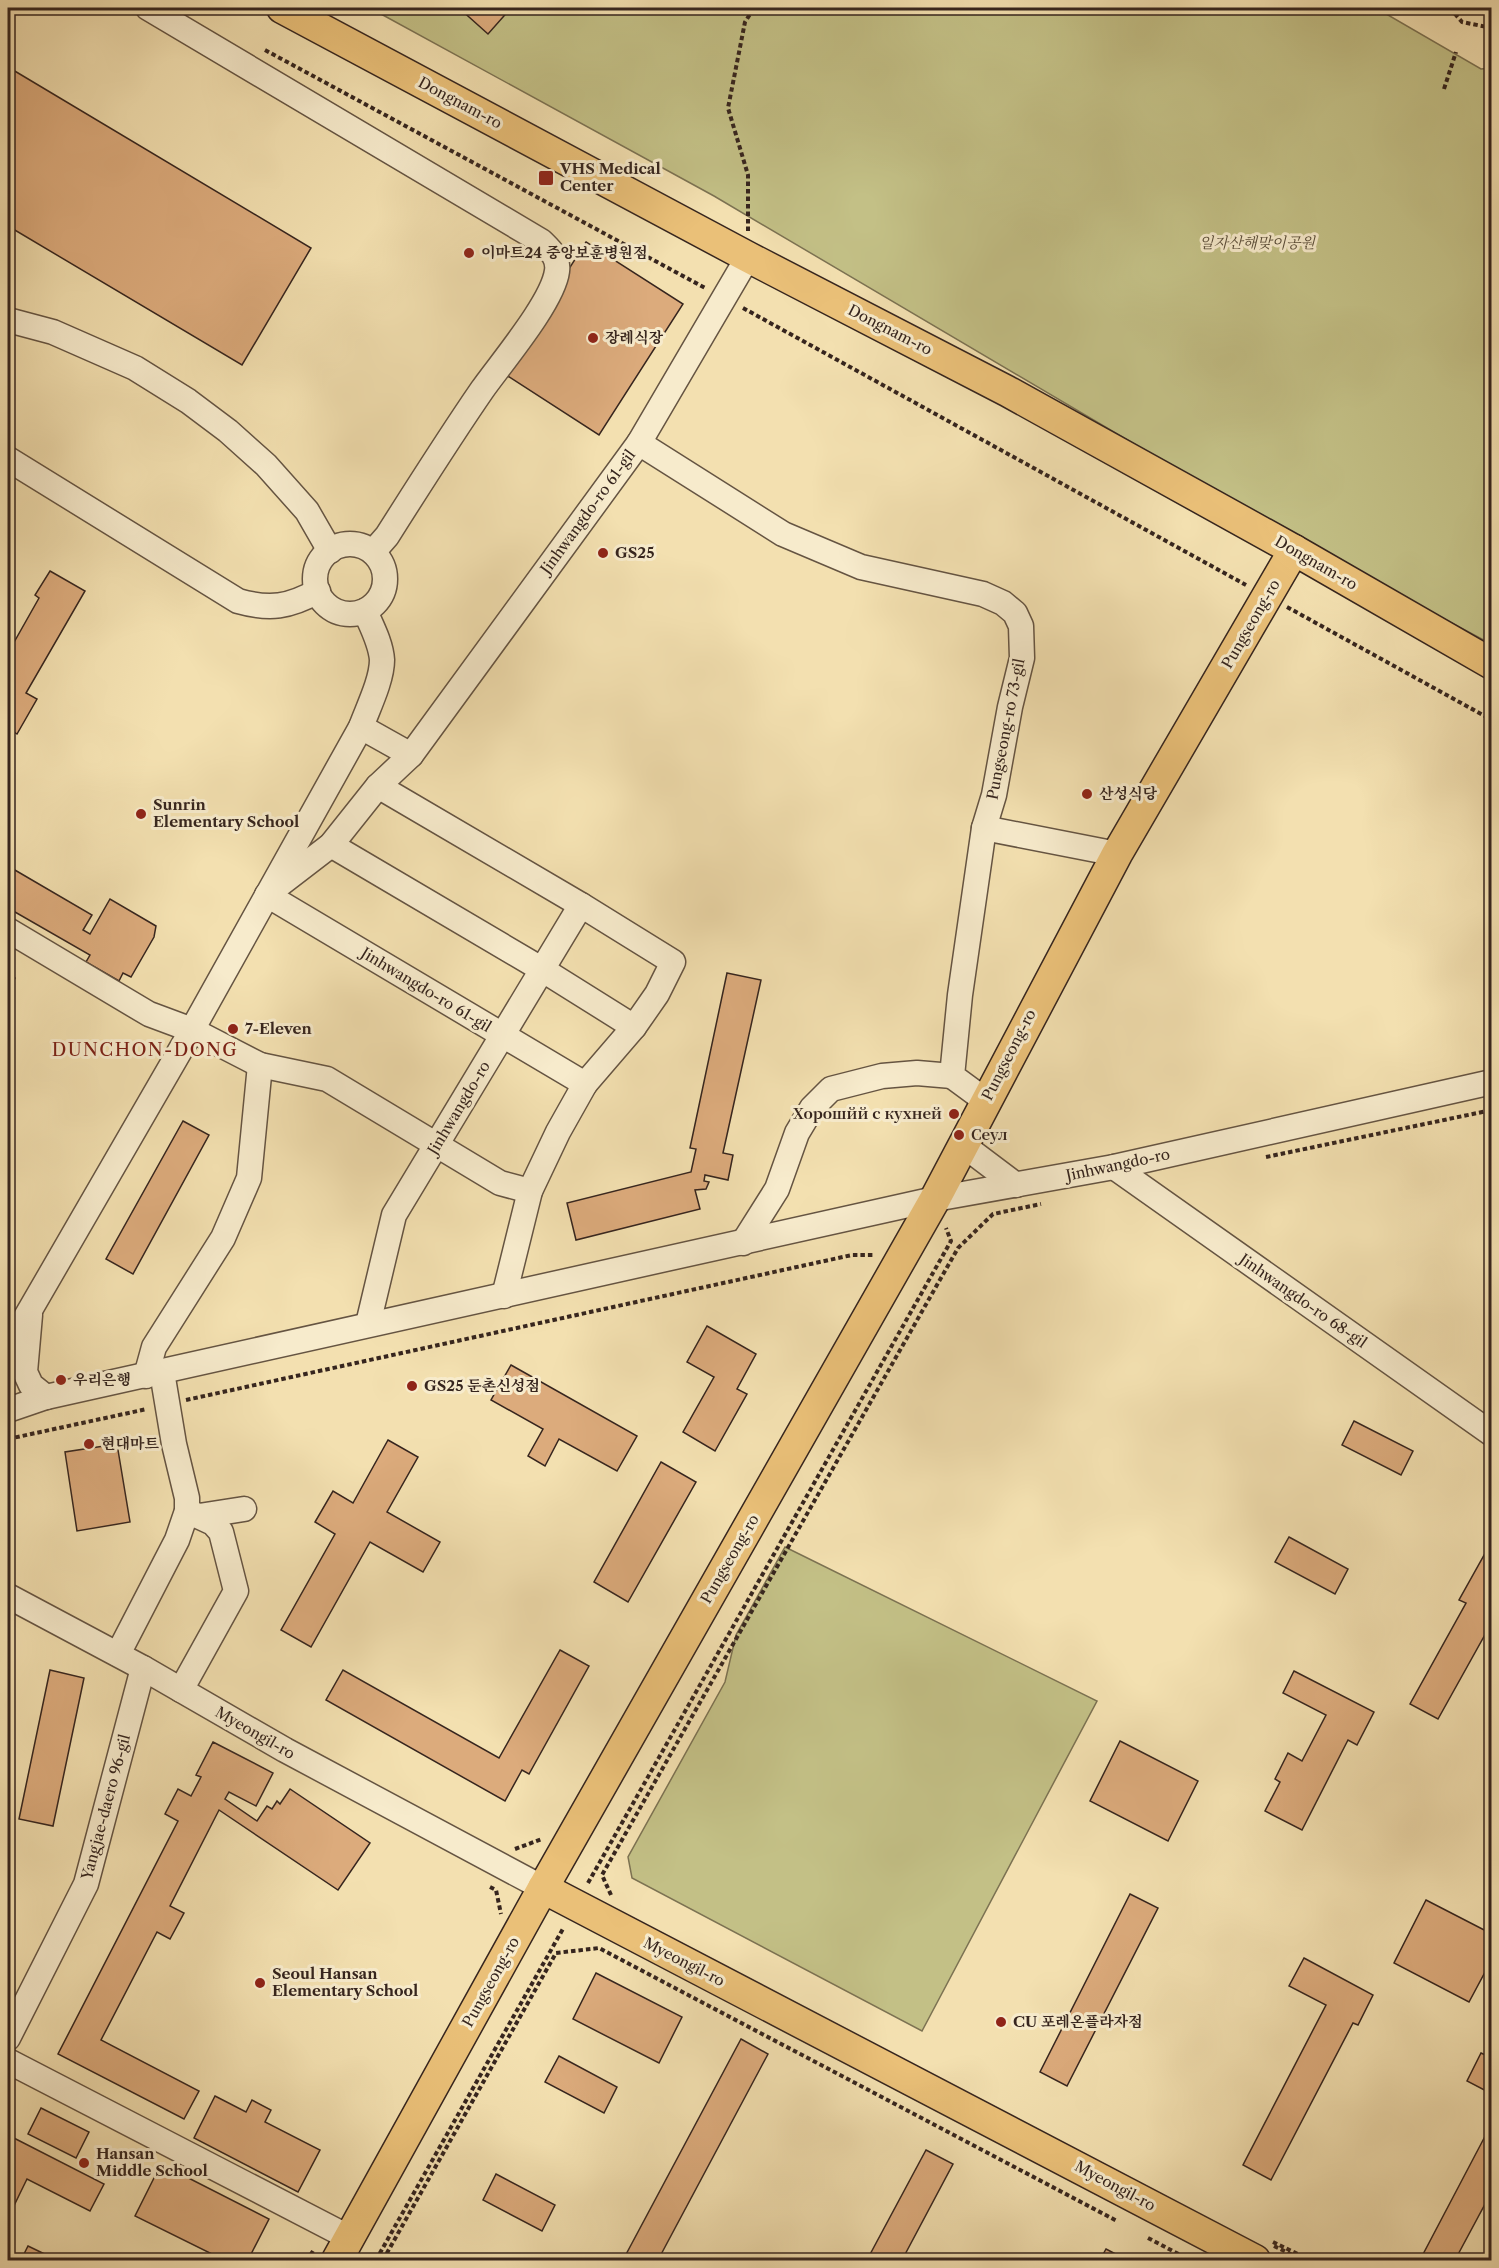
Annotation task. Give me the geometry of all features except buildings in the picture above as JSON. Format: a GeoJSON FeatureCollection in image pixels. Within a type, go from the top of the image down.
{"type":"FeatureCollection","features":[{"type":"Feature","properties":{"kind":"main road","name":"Dongnam-ro"},"geometry":{"type":"LineString","coordinates":[[282,8],[748,257],[1007,391],[1294,550],[1491,664]]}},
{"type":"Feature","properties":{"kind":"main road","name":"Pungseong-ro"},"geometry":{"type":"LineString","coordinates":[[344,2249],[543,1888],[935,1199],[1117,854],[1294,550]]}},
{"type":"Feature","properties":{"kind":"main road","name":"Myeongil-ro"},"geometry":{"type":"LineString","coordinates":[[543,1888],[1255,2260]]}},
{"type":"Feature","properties":{"kind":"street"},"geometry":{"type":"LineString","coordinates":[[148,8],[541,241],[555,254],[558,269],[542,305],[481,392],[387,536],[373,552]]}},
{"type":"Feature","properties":{"kind":"street","name":"Jinhwangdo-ro 61-gil"},"geometry":{"type":"LineString","coordinates":[[267,895],[331,845],[378,786],[411,755],[639,443],[748,257]]}},
{"type":"Feature","properties":{"kind":"street"},"geometry":{"type":"LineString","coordinates":[[8,320],[53,332],[135,368],[188,401],[228,430],[266,465],[307,511],[330,551]]}},
{"type":"Feature","properties":{"kind":"street","name":"Pungseong-ro 73-gil"},"geometry":{"type":"LineString","coordinates":[[639,443],[783,534],[861,567],[983,594],[1003,603],[1015,613],[1021,626],[1022,658],[1010,707],[994,795],[984,828],[960,995],[952,1076]]}},
{"type":"Feature","properties":{"kind":"street"},"geometry":{"type":"LineString","coordinates":[[8,459],[238,601],[256,606],[277,607],[298,602],[318,591]]}},
{"type":"Feature","properties":{"kind":"street"},"geometry":{"type":"LineString","coordinates":[[352,544],[363,546],[373,552],[381,561],[385,573],[385,584],[374,605],[354,614],[332,609],[318,591],[317,569],[322,559],[330,551],[340,546],[352,544]]}},
{"type":"Feature","properties":{"kind":"street","name":"Jinhwangdo-ro 61-gil"},"geometry":{"type":"LineString","coordinates":[[8,1348],[192,1030],[361,727],[376,688],[382,660],[375,633],[365,611]]}},
{"type":"Feature","properties":{"kind":"street"},"geometry":{"type":"LineString","coordinates":[[361,727],[411,755]]}},
{"type":"Feature","properties":{"kind":"street"},"geometry":{"type":"LineString","coordinates":[[378,786],[581,905],[673,962],[657,994],[634,1027],[585,1084],[558,1132],[530,1191],[504,1296]]}},
{"type":"Feature","properties":{"kind":"street"},"geometry":{"type":"LineString","coordinates":[[984,828],[1117,854]]}},
{"type":"Feature","properties":{"kind":"street"},"geometry":{"type":"LineString","coordinates":[[331,845],[543,970],[634,1027]]}},
{"type":"Feature","properties":{"kind":"street","name":"Jinhwangdo-ro 61-gil"},"geometry":{"type":"LineString","coordinates":[[267,895],[585,1084]]}},
{"type":"Feature","properties":{"kind":"street","name":"Jinhwangdo-ro"},"geometry":{"type":"LineString","coordinates":[[368,1324],[394,1215],[581,905]]}},
{"type":"Feature","properties":{"kind":"street"},"geometry":{"type":"LineString","coordinates":[[8,930],[149,1014],[192,1030],[260,1065],[327,1079],[500,1184],[530,1191]]}},
{"type":"Feature","properties":{"kind":"street"},"geometry":{"type":"LineString","coordinates":[[181,1690],[236,1591],[221,1532],[213,1523],[193,1513],[187,1498],[174,1444],[168,1404],[154,1374],[154,1347],[223,1238],[249,1178],[260,1065]]}},
{"type":"Feature","properties":{"kind":"street"},"geometry":{"type":"LineString","coordinates":[[743,1243],[777,1189],[797,1133],[812,1108],[831,1089],[882,1076],[917,1073],[952,1076],[986,1101]]}},
{"type":"Feature","properties":{"kind":"street","name":"Jinhwangdo-ro"},"geometry":{"type":"LineString","coordinates":[[8,1410],[46,1397],[368,1324],[504,1296],[935,1199],[1114,1167],[1491,1082]]}},
{"type":"Feature","properties":{"kind":"street"},"geometry":{"type":"LineString","coordinates":[[963,1145],[1016,1185]]}},
{"type":"Feature","properties":{"kind":"street","name":"Jinhwangdo-ro 68-gil"},"geometry":{"type":"LineString","coordinates":[[1114,1167],[1491,1434]]}},
{"type":"Feature","properties":{"kind":"street"},"geometry":{"type":"LineString","coordinates":[[31,1305],[26,1372],[31,1385],[46,1397]]}},
{"type":"Feature","properties":{"kind":"street"},"geometry":{"type":"LineString","coordinates":[[193,1513],[244,1509]]}},
{"type":"Feature","properties":{"kind":"street"},"geometry":{"type":"LineString","coordinates":[[118,1654],[193,1513]]}},
{"type":"Feature","properties":{"kind":"street","name":"Myeongil-ro"},"geometry":{"type":"LineString","coordinates":[[8,1596],[118,1654],[295,1756],[543,1888]]}},
{"type":"Feature","properties":{"kind":"street","name":"Yangjae-daero 96-gil"},"geometry":{"type":"LineString","coordinates":[[8,2038],[86,1884],[143,1668]]}},
{"type":"Feature","properties":{"kind":"street"},"geometry":{"type":"LineString","coordinates":[[8,2061],[344,2249]]}},
{"type":"Feature","properties":{"kind":"path"},"geometry":{"type":"LineString","coordinates":[[748,257],[748,175],[729,108],[745,22],[754,8]]}},
{"type":"Feature","properties":{"kind":"path"},"geometry":{"type":"LineString","coordinates":[[1450,8],[1462,22],[1491,28]]}},
{"type":"Feature","properties":{"kind":"path"},"geometry":{"type":"LineString","coordinates":[[261,47],[724,298],[1491,720]]}},
{"type":"Feature","properties":{"kind":"path"},"geometry":{"type":"LineString","coordinates":[[1444,89],[1456,52]]}},
{"type":"Feature","properties":{"kind":"path"},"geometry":{"type":"LineString","coordinates":[[1263,1158],[1491,1110]]}},
{"type":"Feature","properties":{"kind":"path"},"geometry":{"type":"LineString","coordinates":[[584,1890],[951,1241],[935,1199]]}},
{"type":"Feature","properties":{"kind":"path"},"geometry":{"type":"LineString","coordinates":[[613,1901],[602,1875],[958,1248],[993,1214],[1049,1203]]}},
{"type":"Feature","properties":{"kind":"path"},"geometry":{"type":"LineString","coordinates":[[8,1439],[852,1256],[882,1256]]}},
{"type":"Feature","properties":{"kind":"path"},"geometry":{"type":"LineString","coordinates":[[508,1852],[545,1838]]}},
{"type":"Feature","properties":{"kind":"path"},"geometry":{"type":"LineString","coordinates":[[486,1884],[496,1890],[502,1917]]}},
{"type":"Feature","properties":{"kind":"path"},"geometry":{"type":"LineString","coordinates":[[376,2260],[565,1924]]}},
{"type":"Feature","properties":{"kind":"path"},"geometry":{"type":"LineString","coordinates":[[383,2260],[556,1953],[599,1948],[1117,2222]]}},
{"type":"Feature","properties":{"kind":"path"},"geometry":{"type":"LineString","coordinates":[[1148,2238],[1190,2260]]}},
{"type":"Feature","properties":{"kind":"green space","name":"일자산해맞이공원"},"geometry":{"type":"Polygon","coordinates":[[[370,8],[1376,8],[1481,69],[1491,68],[1491,644],[1302,543],[714,196],[370,8]]]}},
{"type":"Feature","properties":{"kind":"green space"},"geometry":{"type":"Polygon","coordinates":[[[785,1547],[1097,1701],[922,2031],[632,1878],[628,1857],[725,1682],[736,1635],[785,1547]]]}},
{"type":"Feature","properties":{"kind":"place","name":"VHS Medical Center"},"geometry":{"type":"Point","coordinates":[546,178]}},
{"type":"Feature","properties":{"kind":"place","name":"이마트24 중앙보훈병원점"},"geometry":{"type":"Point","coordinates":[469,253]}},
{"type":"Feature","properties":{"kind":"place","name":"장례식장"},"geometry":{"type":"Point","coordinates":[593,338]}},
{"type":"Feature","properties":{"kind":"place","name":"GS25"},"geometry":{"type":"Point","coordinates":[603,553]}},
{"type":"Feature","properties":{"kind":"place","name":"산성식당"},"geometry":{"type":"Point","coordinates":[1087,794]}},
{"type":"Feature","properties":{"kind":"place","name":"Sunrin Elementary School"},"geometry":{"type":"Point","coordinates":[141,814]}},
{"type":"Feature","properties":{"kind":"place","name":"7-Eleven"},"geometry":{"type":"Point","coordinates":[233,1029]}},
{"type":"Feature","properties":{"kind":"place","name":"Хорошйй с кухней"},"geometry":{"type":"Point","coordinates":[954,1114]}},
{"type":"Feature","properties":{"kind":"place","name":"Сеул"},"geometry":{"type":"Point","coordinates":[959,1135]}},
{"type":"Feature","properties":{"kind":"place","name":"우리은행"},"geometry":{"type":"Point","coordinates":[61,1380]}},
{"type":"Feature","properties":{"kind":"place","name":"GS25 둔촌신성점"},"geometry":{"type":"Point","coordinates":[412,1386]}},
{"type":"Feature","properties":{"kind":"place","name":"현대마트"},"geometry":{"type":"Point","coordinates":[89,1444]}},
{"type":"Feature","properties":{"kind":"place","name":"Seoul Hansan Elementary School"},"geometry":{"type":"Point","coordinates":[260,1983]}},
{"type":"Feature","properties":{"kind":"place","name":"CU 포레온플라자점"},"geometry":{"type":"Point","coordinates":[1001,2022]}},
{"type":"Feature","properties":{"kind":"place","name":"Hansan Middle School"},"geometry":{"type":"Point","coordinates":[84,2163]}},
{"type":"Feature","properties":{"kind":"district","name":"DUNCHON-DONG"},"geometry":{"type":"Point","coordinates":[145,1050]}}]}
